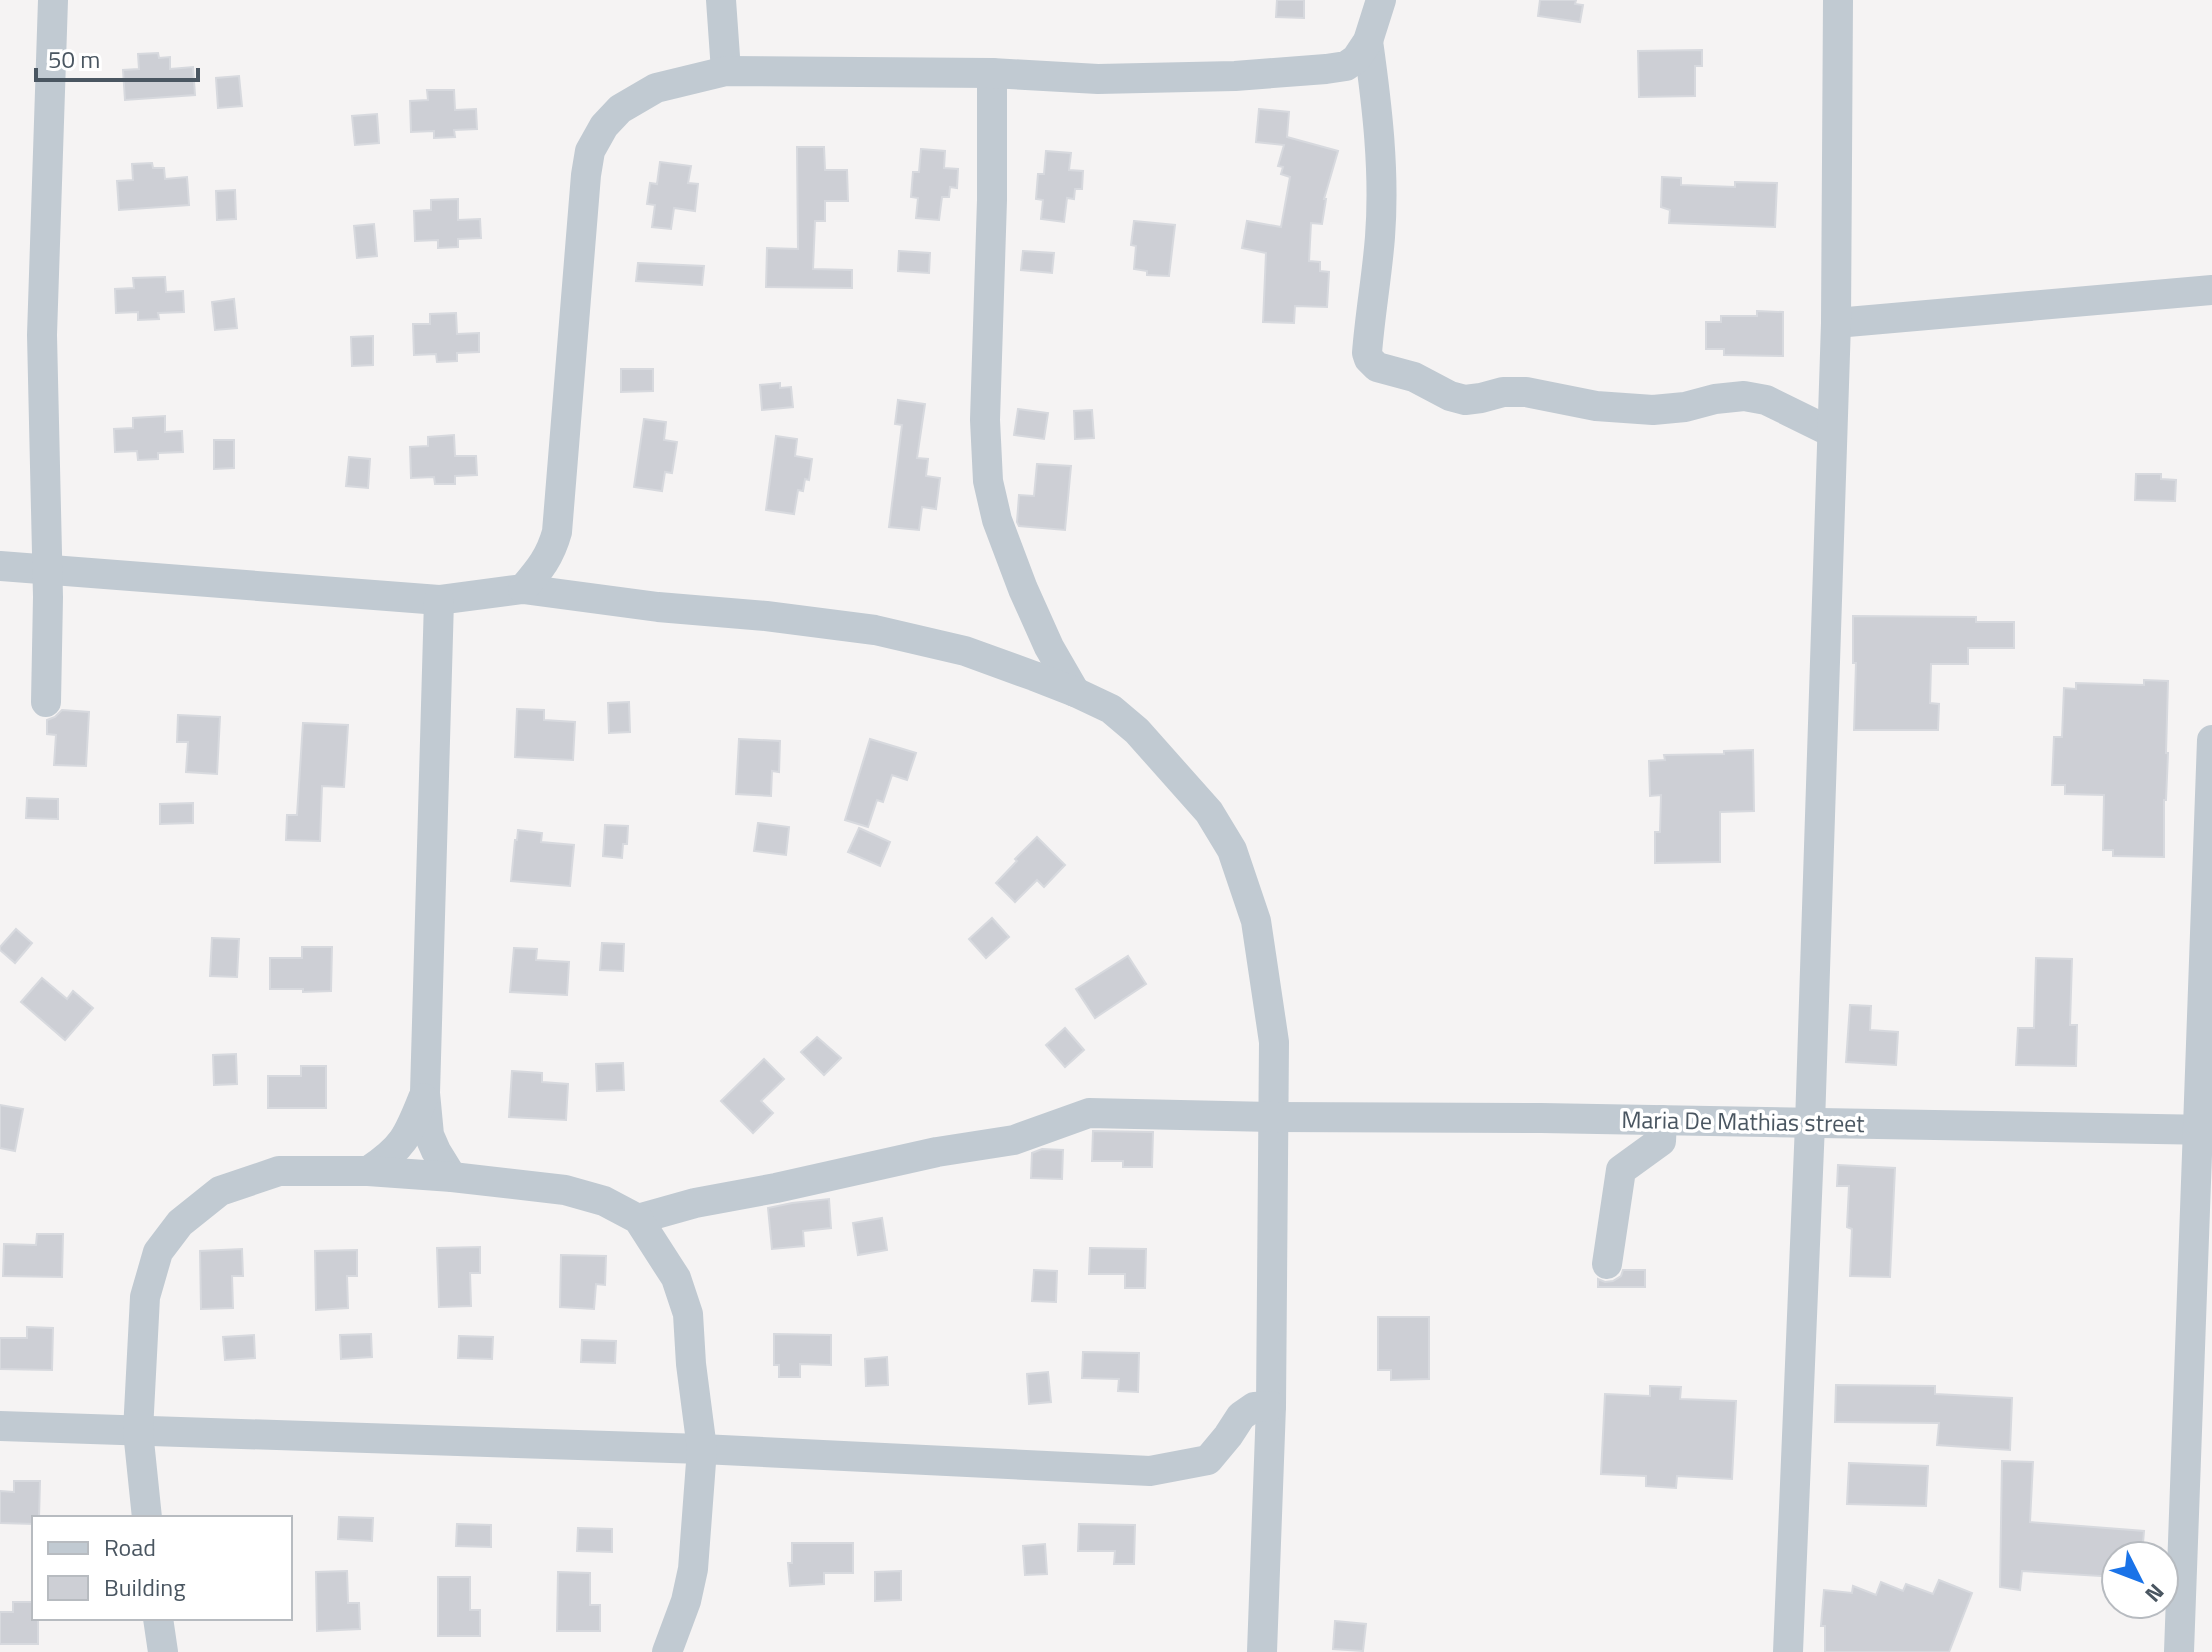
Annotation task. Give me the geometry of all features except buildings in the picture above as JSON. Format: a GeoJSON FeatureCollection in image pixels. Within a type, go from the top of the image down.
{"type":"FeatureCollection","features":[{"type":"Feature","properties":{"kind":"street"},"geometry":{"type":"LineString","coordinates":[[46,702],[48,597],[42,335],[53,0]]}},
{"type":"Feature","properties":{"kind":"street"},"geometry":{"type":"LineString","coordinates":[[721,0],[726,71]]}},
{"type":"Feature","properties":{"kind":"street"},"geometry":{"type":"LineString","coordinates":[[523,589],[543,566],[557,532],[586,175],[590,151],[604,126],[620,109],[656,88],[726,71],[992,73],[1098,79],[1235,76],[1326,69],[1346,66],[1356,59],[1368,41],[1381,0]]}},
{"type":"Feature","properties":{"kind":"street"},"geometry":{"type":"LineString","coordinates":[[1788,1652],[1810,1124],[1836,323],[1838,0]]}},
{"type":"Feature","properties":{"kind":"street"},"geometry":{"type":"LineString","coordinates":[[1368,41],[1377,100],[1381,175],[1380,236],[1367,353],[1372,363],[1414,377],[1450,396],[1465,400],[1503,392],[1526,392],[1596,406],[1653,410],[1744,396],[1766,400],[1831,432]]}},
{"type":"Feature","properties":{"kind":"street"},"geometry":{"type":"LineString","coordinates":[[992,73],[992,200],[985,420],[988,481],[997,520],[1023,589],[1049,647],[1075,692]]}},
{"type":"Feature","properties":{"kind":"street"},"geometry":{"type":"LineString","coordinates":[[1836,323],[2212,290]]}},
{"type":"Feature","properties":{"kind":"street"},"geometry":{"type":"LineString","coordinates":[[0,566],[439,600],[523,589],[875,630],[965,651],[1075,692],[1111,709],[1137,731],[1209,812],[1232,850],[1256,921],[1274,1042],[1271,1406],[1262,1652]]}},
{"type":"Feature","properties":{"kind":"street"},"geometry":{"type":"LineString","coordinates":[[439,600],[425,1093],[429,1135],[452,1177]]}},
{"type":"Feature","properties":{"kind":"street"},"geometry":{"type":"LineString","coordinates":[[2179,1652],[2205,1131],[2212,740]]}},
{"type":"Feature","properties":{"kind":"street"},"geometry":{"type":"LineString","coordinates":[[368,1171],[397,1150],[409,1134],[425,1093]]}},
{"type":"Feature","properties":{"kind":"street","name":"Maria De Mathias street"},"geometry":{"type":"LineString","coordinates":[[638,1219],[695,1203],[937,1152],[1014,1140],[1089,1113],[2205,1131]]}},
{"type":"Feature","properties":{"kind":"street"},"geometry":{"type":"LineString","coordinates":[[1607,1264],[1621,1170],[1661,1141],[1662,1120]]}},
{"type":"Feature","properties":{"kind":"street"},"geometry":{"type":"LineString","coordinates":[[147,1516],[138,1431],[145,1297],[158,1252],[180,1223],[220,1191],[279,1171],[368,1171],[565,1190],[604,1201],[638,1219],[676,1278],[688,1314],[702,1449],[693,1569],[686,1601],[667,1652]]}},
{"type":"Feature","properties":{"kind":"street"},"geometry":{"type":"LineString","coordinates":[[0,1426],[702,1449],[1150,1471],[1208,1460],[1241,1416],[1254,1407],[1271,1406]]}},
{"type":"Feature","properties":{"kind":"street"},"geometry":{"type":"LineString","coordinates":[[158,1620],[163,1652]]}}]}
